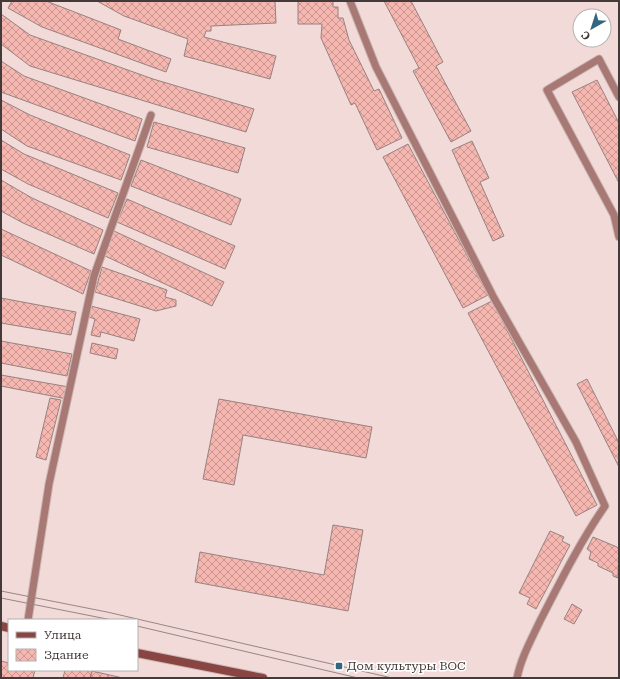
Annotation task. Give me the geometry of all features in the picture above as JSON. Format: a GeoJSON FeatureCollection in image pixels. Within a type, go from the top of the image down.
{"type":"FeatureCollection","features":[{"type":"Feature","properties":{"kind":"street"},"geometry":{"type":"LineString","coordinates":[[138,653],[263,678]]}},
{"type":"Feature","properties":{"kind":"lane"},"geometry":{"type":"LineString","coordinates":[[350,1],[376,67],[494,298],[576,442],[605,506],[586,534],[549,604],[520,664],[517,678]]}},
{"type":"Feature","properties":{"kind":"lane"},"geometry":{"type":"LineString","coordinates":[[619,97],[599,59],[547,90],[614,215],[619,237]]}},
{"type":"Feature","properties":{"kind":"lane"},"geometry":{"type":"LineString","coordinates":[[28,619],[49,484],[94,276],[151,115]]}},
{"type":"Feature","properties":{"kind":"building"},"geometry":{"type":"Polygon","coordinates":[[[12,1],[46,1],[121,30],[118,39],[171,59],[166,72],[42,27],[8,8],[12,1]]]}},
{"type":"Feature","properties":{"kind":"building"},"geometry":{"type":"Polygon","coordinates":[[[97,1],[275,1],[276,23],[211,26],[211,31],[206,31],[204,37],[276,56],[270,79],[184,56],[188,39],[124,16],[97,1]]]}},
{"type":"Feature","properties":{"kind":"building"},"geometry":{"type":"Polygon","coordinates":[[[298,1],[333,1],[333,7],[338,7],[338,18],[343,18],[349,40],[374,91],[379,89],[402,138],[377,150],[355,103],[351,105],[321,38],[322,24],[298,24],[298,1]]]}},
{"type":"Feature","properties":{"kind":"building"},"geometry":{"type":"Polygon","coordinates":[[[384,1],[411,1],[443,62],[436,66],[471,131],[451,142],[413,71],[419,68],[384,1]]]}},
{"type":"Feature","properties":{"kind":"building"},"geometry":{"type":"Polygon","coordinates":[[[1,14],[30,35],[153,79],[254,109],[246,132],[30,66],[1,44],[1,14]]]}},
{"type":"Feature","properties":{"kind":"building"},"geometry":{"type":"Polygon","coordinates":[[[1,61],[24,76],[142,119],[135,141],[1,92],[1,61]]]}},
{"type":"Feature","properties":{"kind":"building"},"geometry":{"type":"Polygon","coordinates":[[[597,80],[619,123],[619,183],[572,92],[597,80]]]}},
{"type":"Feature","properties":{"kind":"building"},"geometry":{"type":"Polygon","coordinates":[[[1,100],[30,115],[130,155],[121,180],[27,146],[1,129],[1,100]]]}},
{"type":"Feature","properties":{"kind":"building"},"geometry":{"type":"Polygon","coordinates":[[[154,122],[245,148],[238,173],[147,147],[154,122]]]}},
{"type":"Feature","properties":{"kind":"building"},"geometry":{"type":"Polygon","coordinates":[[[1,140],[24,154],[118,193],[108,218],[28,184],[1,169],[1,140]]]}},
{"type":"Feature","properties":{"kind":"building"},"geometry":{"type":"Polygon","coordinates":[[[472,141],[489,178],[480,182],[504,236],[493,241],[452,150],[472,141]]]}},
{"type":"Feature","properties":{"kind":"building"},"geometry":{"type":"Polygon","coordinates":[[[408,144],[488,295],[463,308],[383,157],[408,144]]]}},
{"type":"Feature","properties":{"kind":"building"},"geometry":{"type":"Polygon","coordinates":[[[141,160],[241,199],[231,225],[131,186],[141,160]]]}},
{"type":"Feature","properties":{"kind":"building"},"geometry":{"type":"Polygon","coordinates":[[[1,180],[32,198],[103,230],[94,254],[23,223],[1,211],[1,180]]]}},
{"type":"Feature","properties":{"kind":"building"},"geometry":{"type":"Polygon","coordinates":[[[127,199],[235,246],[225,269],[117,222],[127,199]]]}},
{"type":"Feature","properties":{"kind":"building"},"geometry":{"type":"Polygon","coordinates":[[[1,229],[91,271],[83,294],[1,255],[1,229]]]}},
{"type":"Feature","properties":{"kind":"building"},"geometry":{"type":"Polygon","coordinates":[[[114,231],[224,282],[212,306],[103,255],[114,231]]]}},
{"type":"Feature","properties":{"kind":"building"},"geometry":{"type":"Polygon","coordinates":[[[102,267],[167,290],[165,297],[176,300],[176,306],[156,311],[95,292],[102,267]]]}},
{"type":"Feature","properties":{"kind":"building"},"geometry":{"type":"Polygon","coordinates":[[[1,298],[76,312],[71,335],[1,323],[1,298]]]}},
{"type":"Feature","properties":{"kind":"building"},"geometry":{"type":"Polygon","coordinates":[[[492,301],[597,505],[576,516],[468,313],[492,301]]]}},
{"type":"Feature","properties":{"kind":"building"},"geometry":{"type":"Polygon","coordinates":[[[91,306],[140,319],[134,341],[101,332],[100,337],[91,335],[95,319],[89,317],[91,306]]]}},
{"type":"Feature","properties":{"kind":"building"},"geometry":{"type":"Polygon","coordinates":[[[1,341],[72,354],[67,376],[1,363],[1,341]]]}},
{"type":"Feature","properties":{"kind":"building"},"geometry":{"type":"Polygon","coordinates":[[[92,343],[118,349],[116,359],[90,353],[92,343]]]}},
{"type":"Feature","properties":{"kind":"building"},"geometry":{"type":"Polygon","coordinates":[[[1,375],[69,387],[67,399],[1,386],[1,375]]]}},
{"type":"Feature","properties":{"kind":"building"},"geometry":{"type":"Polygon","coordinates":[[[587,379],[619,443],[619,467],[577,384],[587,379]]]}},
{"type":"Feature","properties":{"kind":"building"},"geometry":{"type":"Polygon","coordinates":[[[50,398],[61,400],[46,460],[36,457],[50,398]]]}},
{"type":"Feature","properties":{"kind":"building"},"geometry":{"type":"Polygon","coordinates":[[[219,399],[372,427],[366,458],[243,435],[234,485],[203,479],[219,399]]]}},
{"type":"Feature","properties":{"kind":"building"},"geometry":{"type":"Polygon","coordinates":[[[333,525],[363,530],[348,611],[195,582],[200,552],[324,575],[333,525]]]}},
{"type":"Feature","properties":{"kind":"building"},"geometry":{"type":"Polygon","coordinates":[[[550,531],[564,537],[562,541],[570,545],[536,609],[527,604],[530,598],[519,593],[550,531]]]}},
{"type":"Feature","properties":{"kind":"building"},"geometry":{"type":"Polygon","coordinates":[[[593,537],[617,547],[619,550],[618,578],[613,576],[613,573],[598,566],[598,563],[589,559],[591,552],[587,549],[593,537]]]}},
{"type":"Feature","properties":{"kind":"building"},"geometry":{"type":"Polygon","coordinates":[[[572,604],[582,610],[574,624],[564,619],[572,604]]]}},
{"type":"Feature","properties":{"kind":"building"},"geometry":{"type":"Polygon","coordinates":[[[1,661],[8,663],[8,671],[35,671],[33,678],[1,678],[1,661]]]}},
{"type":"Feature","properties":{"kind":"building"},"geometry":{"type":"Polygon","coordinates":[[[65,671],[92,671],[90,678],[63,678],[65,671]]]}},
{"type":"Feature","properties":{"kind":"building"},"geometry":{"type":"Polygon","coordinates":[[[92,671],[123,678],[90,678],[92,671]]]}},
{"type":"Feature","properties":{"kind":"tram line"},"geometry":{"type":"LineString","coordinates":[[1,591],[137,619]]}},
{"type":"Feature","properties":{"kind":"tram line"},"geometry":{"type":"LineString","coordinates":[[1,598],[107,619]]}},
{"type":"Feature","properties":{"kind":"tram line"},"geometry":{"type":"LineString","coordinates":[[138,619],[392,678]]}},
{"type":"Feature","properties":{"kind":"tram line"},"geometry":{"type":"LineString","coordinates":[[138,626],[358,678]]}},
{"type":"Feature","properties":{"kind":"place","name":"Дом культуры ВОС"},"geometry":{"type":"Point","coordinates":[339,666]}}]}
